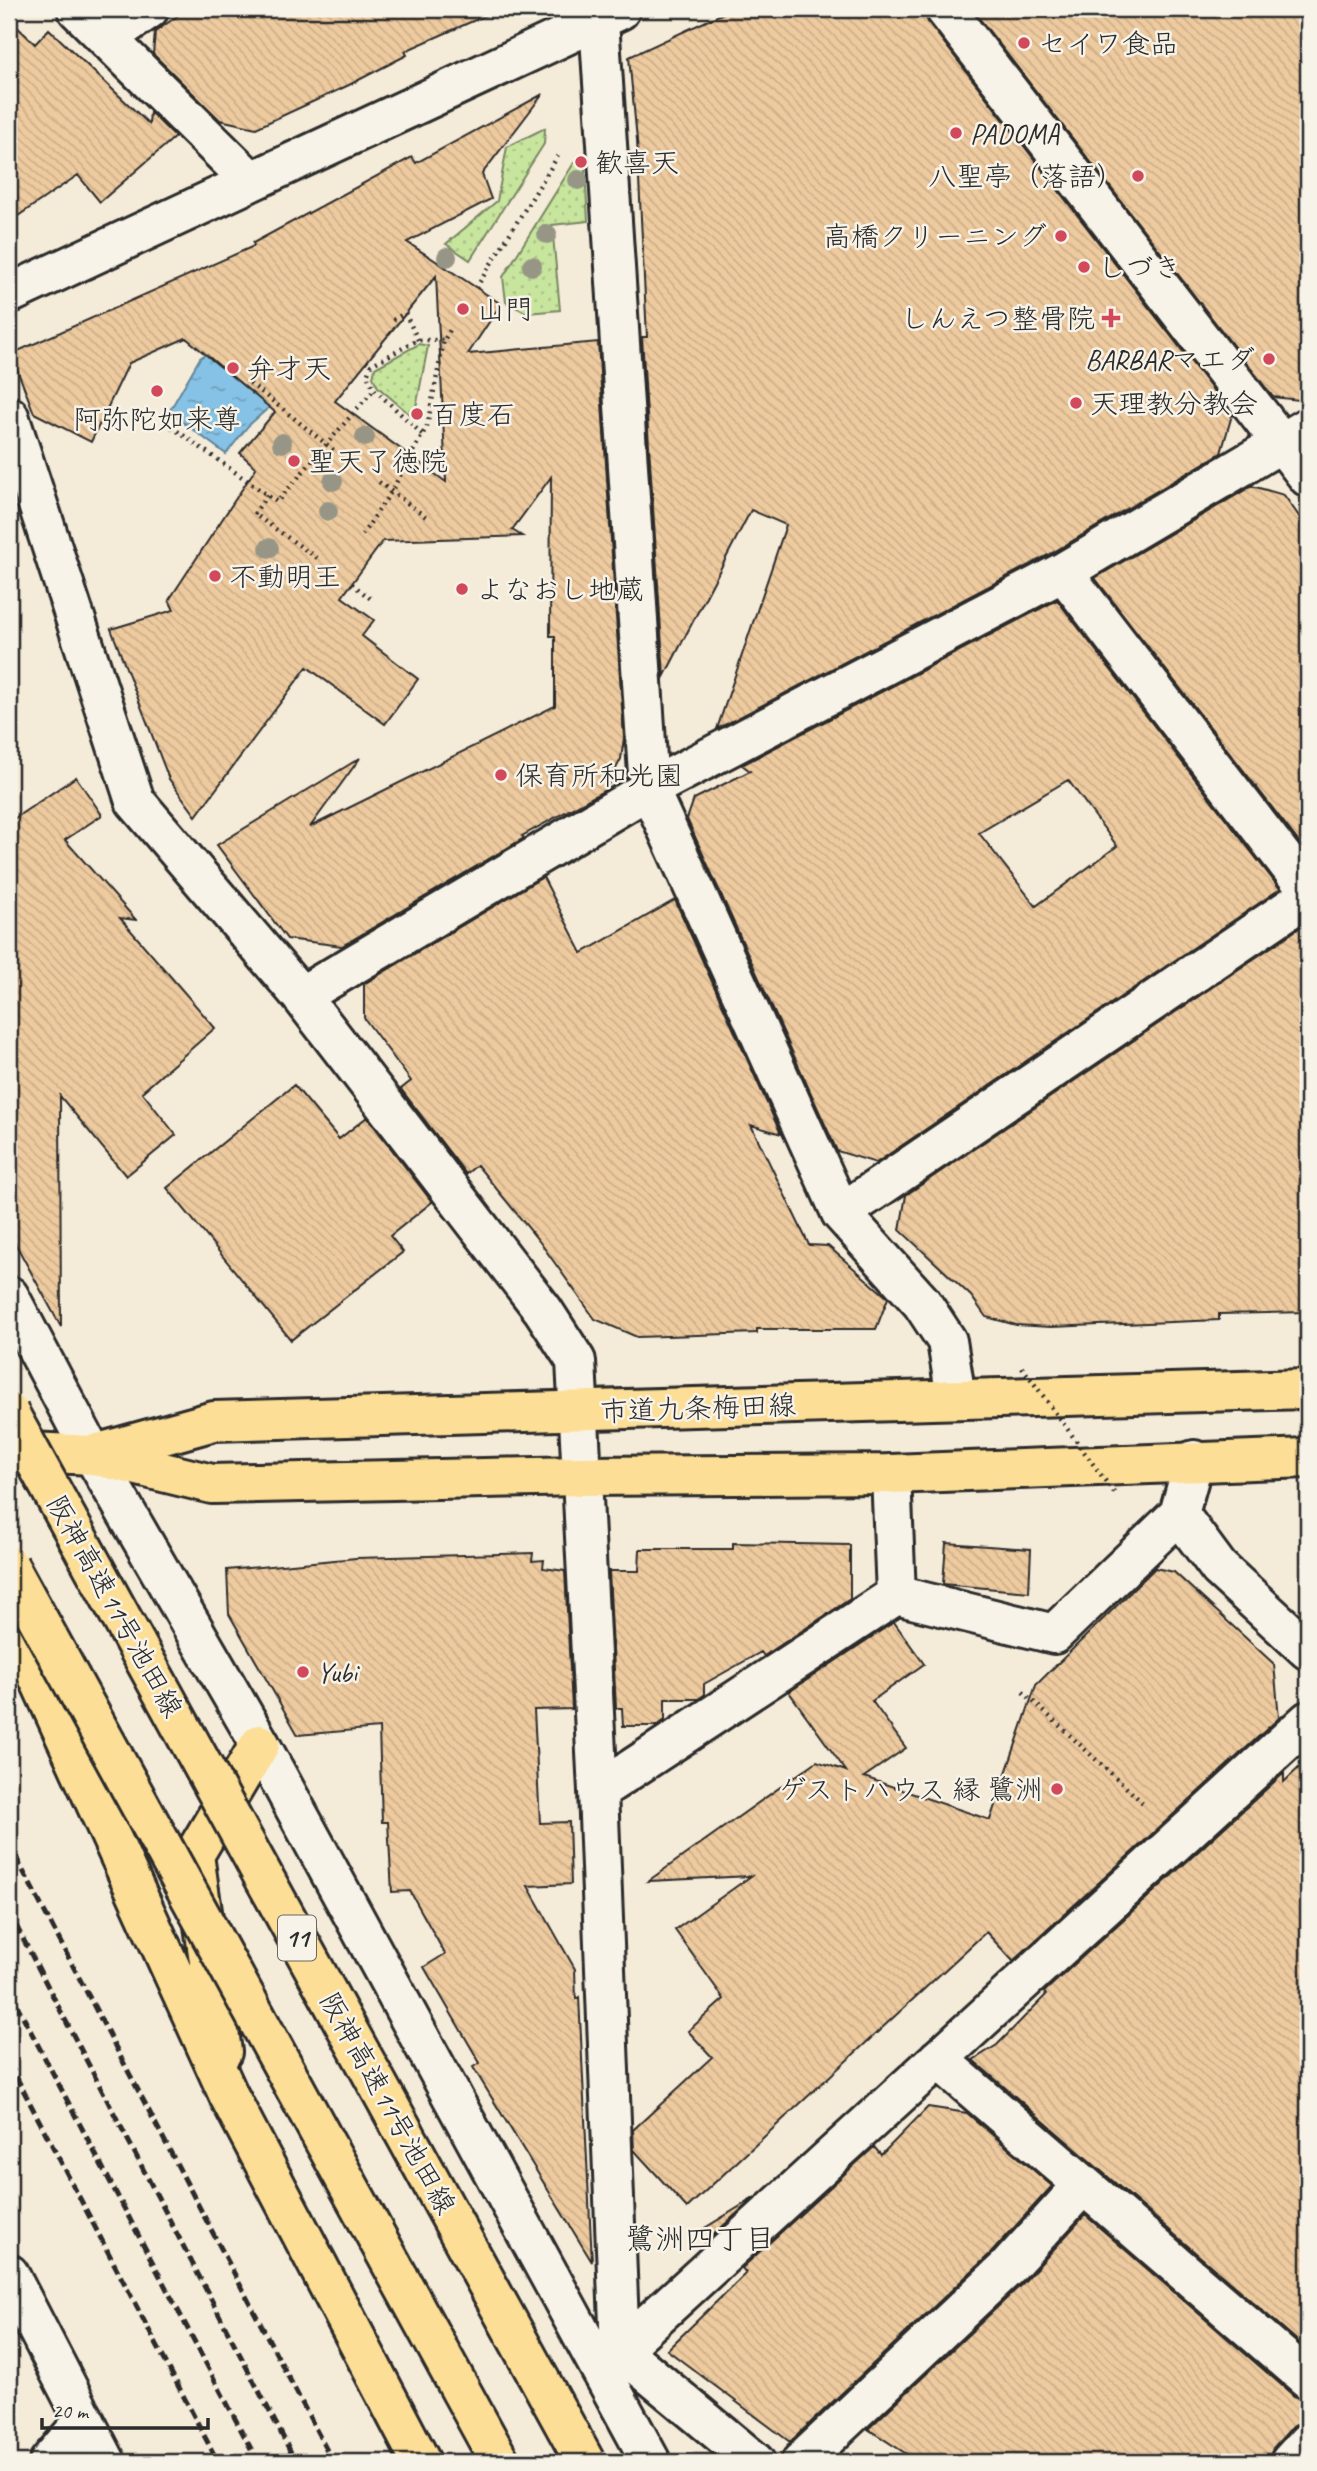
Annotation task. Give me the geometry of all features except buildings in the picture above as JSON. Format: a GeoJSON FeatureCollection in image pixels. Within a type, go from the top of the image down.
{"type":"FeatureCollection","features":[{"type":"Feature","properties":{"kind":"main road","name":"市道九条梅田線"},"geometry":{"type":"LineString","coordinates":[[93,1455],[214,1421],[1308,1389]]}},
{"type":"Feature","properties":{"kind":"main road","name":"阪神高速11号池田線"},"geometry":{"type":"LineString","coordinates":[[9,1413],[585,2462]]}},
{"type":"Feature","properties":{"kind":"main road","name":"市道九条梅田線"},"geometry":{"type":"LineString","coordinates":[[9,1451],[93,1455],[212,1484],[580,1476],[891,1474],[1194,1460],[1308,1458]]}},
{"type":"Feature","properties":{"kind":"main road"},"geometry":{"type":"LineString","coordinates":[[9,1566],[500,2462]]}},
{"type":"Feature","properties":{"kind":"main road"},"geometry":{"type":"LineString","coordinates":[[9,1613],[229,2096],[421,2462]]}},
{"type":"Feature","properties":{"kind":"main road"},"geometry":{"type":"LineString","coordinates":[[229,2096],[194,1855],[260,1744]]}},
{"type":"Feature","properties":{"kind":"street"},"geometry":{"type":"LineString","coordinates":[[77,9],[250,180]]}},
{"type":"Feature","properties":{"kind":"street"},"geometry":{"type":"LineString","coordinates":[[108,37],[149,9]]}},
{"type":"Feature","properties":{"kind":"street"},"geometry":{"type":"LineString","coordinates":[[945,9],[1296,435],[1308,477]]}},
{"type":"Feature","properties":{"kind":"street"},"geometry":{"type":"LineString","coordinates":[[10,292],[610,15],[649,789],[841,1213],[922,1303],[947,1341],[956,1398]]}},
{"type":"Feature","properties":{"kind":"street"},"geometry":{"type":"LineString","coordinates":[[9,416],[135,800],[301,996],[543,1310],[576,1361],[598,1791],[609,2356]]}},
{"type":"Feature","properties":{"kind":"street"},"geometry":{"type":"LineString","coordinates":[[301,996],[649,789],[1063,572],[1296,435]]}},
{"type":"Feature","properties":{"kind":"street"},"geometry":{"type":"LineString","coordinates":[[1063,572],[1308,890]]}},
{"type":"Feature","properties":{"kind":"street"},"geometry":{"type":"LineString","coordinates":[[841,1213],[1308,896]]}},
{"type":"Feature","properties":{"kind":"street"},"geometry":{"type":"LineString","coordinates":[[9,1296],[93,1455],[609,2356],[651,2462]]}},
{"type":"Feature","properties":{"kind":"street"},"geometry":{"type":"LineString","coordinates":[[598,1791],[896,1595],[1054,1634],[1180,1514],[1194,1460]]}},
{"type":"Feature","properties":{"kind":"street"},"geometry":{"type":"LineString","coordinates":[[891,1474],[896,1595]]}},
{"type":"Feature","properties":{"kind":"street"},"geometry":{"type":"LineString","coordinates":[[1180,1514],[1219,1568],[1308,1650]]}},
{"type":"Feature","properties":{"kind":"street"},"geometry":{"type":"LineString","coordinates":[[609,2356],[1308,1721]]}},
{"type":"Feature","properties":{"kind":"street"},"geometry":{"type":"LineString","coordinates":[[938,2059],[1308,2379]]}},
{"type":"Feature","properties":{"kind":"street"},"geometry":{"type":"LineString","coordinates":[[800,2462],[1007,2268],[1083,2185]]}},
{"type":"Feature","properties":{"kind":"street"},"geometry":{"type":"LineString","coordinates":[[9,2274],[106,2462]]}},
{"type":"Feature","properties":{"kind":"street"},"geometry":{"type":"LineString","coordinates":[[609,2356],[755,2462]]}},
{"type":"Feature","properties":{"kind":"street"},"geometry":{"type":"LineString","coordinates":[[49,2462],[84,2421]]}},
{"type":"Feature","properties":{"kind":"street"},"geometry":{"type":"LineString","coordinates":[[1290,2462],[1308,2442]]}},
{"type":"Feature","properties":{"kind":"path"},"geometry":{"type":"LineString","coordinates":[[476,288],[565,146]]}},
{"type":"Feature","properties":{"kind":"path"},"geometry":{"type":"LineString","coordinates":[[393,320],[405,313],[418,340]]}},
{"type":"Feature","properties":{"kind":"path"},"geometry":{"type":"LineString","coordinates":[[362,535],[391,492],[427,426],[444,340],[450,330]]}},
{"type":"Feature","properties":{"kind":"path"},"geometry":{"type":"LineString","coordinates":[[422,434],[374,389],[367,375],[371,365],[418,340],[444,340]]}},
{"type":"Feature","properties":{"kind":"path"},"geometry":{"type":"LineString","coordinates":[[250,383],[336,452]]}},
{"type":"Feature","properties":{"kind":"path"},"geometry":{"type":"LineString","coordinates":[[166,423],[277,502],[374,389]]}},
{"type":"Feature","properties":{"kind":"path"},"geometry":{"type":"LineString","coordinates":[[379,482],[426,517]]}},
{"type":"Feature","properties":{"kind":"path"},"geometry":{"type":"LineString","coordinates":[[267,495],[254,514],[320,561]]}},
{"type":"Feature","properties":{"kind":"path"},"geometry":{"type":"LineString","coordinates":[[352,584],[371,599]]}},
{"type":"Feature","properties":{"kind":"path"},"geometry":{"type":"LineString","coordinates":[[1022,1367],[1115,1494]]}},
{"type":"Feature","properties":{"kind":"path"},"geometry":{"type":"LineString","coordinates":[[1023,1692],[1181,1838]]}},
{"type":"Feature","properties":{"kind":"green space"},"geometry":{"type":"Polygon","coordinates":[[[545,128],[544,144],[470,260],[446,244],[497,201],[507,147],[545,128]]]}},
{"type":"Feature","properties":{"kind":"green space"},"geometry":{"type":"Polygon","coordinates":[[[584,155],[588,221],[552,225],[560,310],[527,313],[506,302],[503,277],[574,163],[584,155]]]}},
{"type":"Feature","properties":{"kind":"green space"},"geometry":{"type":"Polygon","coordinates":[[[419,344],[428,346],[414,418],[378,387],[373,377],[375,368],[419,344]]]}},
{"type":"Feature","properties":{"kind":"water"},"geometry":{"type":"Polygon","coordinates":[[[219,346],[282,396],[248,426],[226,454],[169,412],[200,358],[219,346]]]}},
{"type":"Feature","properties":{"kind":"railway"},"geometry":{"type":"LineString","coordinates":[[9,1844],[333,2462]]}},
{"type":"Feature","properties":{"kind":"railway"},"geometry":{"type":"LineString","coordinates":[[9,1912],[296,2462]]}},
{"type":"Feature","properties":{"kind":"railway"},"geometry":{"type":"LineString","coordinates":[[9,1990],[258,2462]]}},
{"type":"Feature","properties":{"kind":"railway"},"geometry":{"type":"LineString","coordinates":[[9,2063],[218,2462]]}},
{"type":"Feature","properties":{"kind":"place","name":"セイワ食品"},"geometry":{"type":"Point","coordinates":[1024,43]}},
{"type":"Feature","properties":{"kind":"place","name":"PADOMA"},"geometry":{"type":"Point","coordinates":[956,133]}},
{"type":"Feature","properties":{"kind":"place","name":"歓喜天"},"geometry":{"type":"Point","coordinates":[581,162]}},
{"type":"Feature","properties":{"kind":"place","name":"八聖亭（落語）"},"geometry":{"type":"Point","coordinates":[1138,176]}},
{"type":"Feature","properties":{"kind":"place","name":"高橋クリーニング"},"geometry":{"type":"Point","coordinates":[1061,236]}},
{"type":"Feature","properties":{"kind":"place","name":"しづき"},"geometry":{"type":"Point","coordinates":[1084,267]}},
{"type":"Feature","properties":{"kind":"place","name":"山門"},"geometry":{"type":"Point","coordinates":[463,309]}},
{"type":"Feature","properties":{"kind":"place","name":"しんえつ整骨院"},"geometry":{"type":"Point","coordinates":[1111,318]}},
{"type":"Feature","properties":{"kind":"place","name":"BARBARマエダ"},"geometry":{"type":"Point","coordinates":[1269,359]}},
{"type":"Feature","properties":{"kind":"place","name":"弁才天"},"geometry":{"type":"Point","coordinates":[233,368]}},
{"type":"Feature","properties":{"kind":"place","name":"阿弥陀如来尊"},"geometry":{"type":"Point","coordinates":[157,391]}},
{"type":"Feature","properties":{"kind":"place","name":"天理教分教会"},"geometry":{"type":"Point","coordinates":[1076,403]}},
{"type":"Feature","properties":{"kind":"place","name":"百度石"},"geometry":{"type":"Point","coordinates":[417,414]}},
{"type":"Feature","properties":{"kind":"place","name":"聖天了徳院"},"geometry":{"type":"Point","coordinates":[294,461]}},
{"type":"Feature","properties":{"kind":"place","name":"不動明王"},"geometry":{"type":"Point","coordinates":[215,576]}},
{"type":"Feature","properties":{"kind":"place","name":"よなおし地蔵"},"geometry":{"type":"Point","coordinates":[462,589]}},
{"type":"Feature","properties":{"kind":"place","name":"保育所和光園"},"geometry":{"type":"Point","coordinates":[501,775]}},
{"type":"Feature","properties":{"kind":"place","name":"Yubi"},"geometry":{"type":"Point","coordinates":[303,1672]}},
{"type":"Feature","properties":{"kind":"place","name":"ゲストハウス 縁 鷺洲"},"geometry":{"type":"Point","coordinates":[1057,1789]}},
{"type":"Feature","properties":{"kind":"district","name":"鷺洲四丁目"},"geometry":{"type":"Point","coordinates":[700,2239]}}]}
